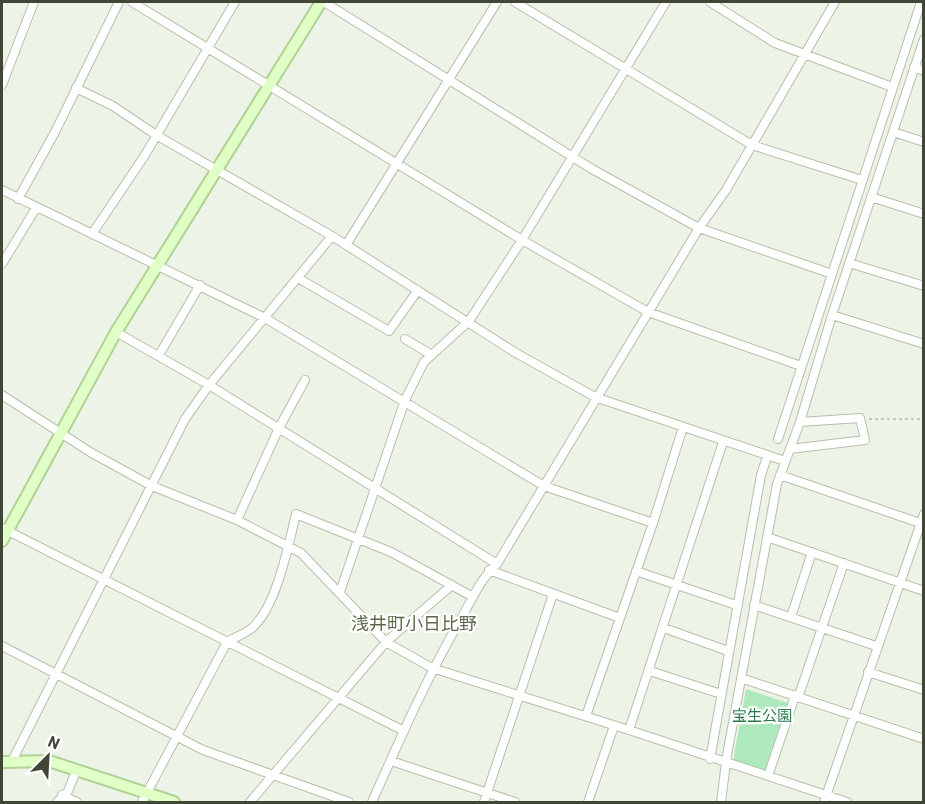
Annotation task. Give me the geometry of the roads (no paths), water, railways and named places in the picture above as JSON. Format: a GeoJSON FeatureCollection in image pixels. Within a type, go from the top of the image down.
{"type":"FeatureCollection","features":[{"type":"Feature","properties":{"kind":"street"},"geometry":{"type":"LineString","coordinates":[[2,85],[34,2]]}},
{"type":"Feature","properties":{"kind":"street"},"geometry":{"type":"LineString","coordinates":[[18,199],[118,2]]}},
{"type":"Feature","properties":{"kind":"street"},"geometry":{"type":"LineString","coordinates":[[132,2],[522,240],[648,312],[801,366]]}},
{"type":"Feature","properties":{"kind":"street"},"geometry":{"type":"LineString","coordinates":[[92,234],[156,135],[235,2]]}},
{"type":"Feature","properties":{"kind":"street"},"geometry":{"type":"LineString","coordinates":[[2,542],[4,530],[116,332],[323,2],[449,78],[573,157],[699,228],[832,274]]}},
{"type":"Feature","properties":{"kind":"street"},"geometry":{"type":"LineString","coordinates":[[345,245],[497,2]]}},
{"type":"Feature","properties":{"kind":"street"},"geometry":{"type":"LineString","coordinates":[[515,2],[752,145],[862,180]]}},
{"type":"Feature","properties":{"kind":"street"},"geometry":{"type":"LineString","coordinates":[[340,592],[405,400],[424,362],[469,321],[522,240],[666,2]]}},
{"type":"Feature","properties":{"kind":"street"},"geometry":{"type":"LineString","coordinates":[[710,2],[775,43],[802,56],[892,87]]}},
{"type":"Feature","properties":{"kind":"street"},"geometry":{"type":"LineString","coordinates":[[372,802],[432,668],[473,597],[489,570],[497,564],[595,398],[752,145],[835,2]]}},
{"type":"Feature","properties":{"kind":"street"},"geometry":{"type":"LineString","coordinates":[[778,439],[921,2]]}},
{"type":"Feature","properties":{"kind":"street"},"geometry":{"type":"LineString","coordinates":[[721,802],[754,604],[780,475],[800,422],[832,315],[924,39]]}},
{"type":"Feature","properties":{"kind":"street"},"geometry":{"type":"LineString","coordinates":[[914,68],[924,71]]}},
{"type":"Feature","properties":{"kind":"street"},"geometry":{"type":"LineString","coordinates":[[76,88],[113,106],[156,135],[332,237],[469,321],[516,353],[595,398],[785,461]]}},
{"type":"Feature","properties":{"kind":"street"},"geometry":{"type":"LineString","coordinates":[[893,132],[924,142]]}},
{"type":"Feature","properties":{"kind":"street"},"geometry":{"type":"LineString","coordinates":[[2,190],[265,318],[405,400],[458,436],[544,486],[653,524]]}},
{"type":"Feature","properties":{"kind":"street"},"geometry":{"type":"LineString","coordinates":[[871,197],[924,214]]}},
{"type":"Feature","properties":{"kind":"street"},"geometry":{"type":"LineString","coordinates":[[2,264],[36,208]]}},
{"type":"Feature","properties":{"kind":"street"},"geometry":{"type":"LineString","coordinates":[[5,761],[57,675],[185,419],[209,385],[332,237]]}},
{"type":"Feature","properties":{"kind":"street"},"geometry":{"type":"LineString","coordinates":[[849,263],[924,286]]}},
{"type":"Feature","properties":{"kind":"street"},"geometry":{"type":"LineString","coordinates":[[298,278],[389,331],[418,290]]}},
{"type":"Feature","properties":{"kind":"street"},"geometry":{"type":"LineString","coordinates":[[159,355],[200,285]]}},
{"type":"Feature","properties":{"kind":"street"},"geometry":{"type":"LineString","coordinates":[[832,315],[924,344]]}},
{"type":"Feature","properties":{"kind":"street"},"geometry":{"type":"LineString","coordinates":[[116,332],[209,385],[497,564]]}},
{"type":"Feature","properties":{"kind":"street"},"geometry":{"type":"LineString","coordinates":[[405,339],[432,355]]}},
{"type":"Feature","properties":{"kind":"street"},"geometry":{"type":"LineString","coordinates":[[237,520],[279,428],[305,380]]}},
{"type":"Feature","properties":{"kind":"street"},"geometry":{"type":"LineString","coordinates":[[2,395],[90,452],[152,486],[237,520],[301,553],[387,642],[432,668],[629,730],[710,759],[727,762],[825,799],[847,802]]}},
{"type":"Feature","properties":{"kind":"street"},"geometry":{"type":"LineString","coordinates":[[790,449],[865,440],[862,419],[800,422]]}},
{"type":"Feature","properties":{"kind":"street"},"geometry":{"type":"LineString","coordinates":[[586,716],[653,524],[683,427]]}},
{"type":"Feature","properties":{"kind":"street"},"geometry":{"type":"LineString","coordinates":[[629,730],[723,442]]}},
{"type":"Feature","properties":{"kind":"street"},"geometry":{"type":"LineString","coordinates":[[710,759],[736,605],[761,476],[767,456]]}},
{"type":"Feature","properties":{"kind":"street"},"geometry":{"type":"LineString","coordinates":[[780,475],[922,524]]}},
{"type":"Feature","properties":{"kind":"street"},"geometry":{"type":"LineString","coordinates":[[144,798],[227,642],[252,628],[260,618],[271,597],[297,514],[391,552],[473,597]]}},
{"type":"Feature","properties":{"kind":"street"},"geometry":{"type":"LineString","coordinates":[[825,799],[898,582],[924,514]]}},
{"type":"Feature","properties":{"kind":"street"},"geometry":{"type":"LineString","coordinates":[[4,530],[404,731]]}},
{"type":"Feature","properties":{"kind":"street"},"geometry":{"type":"LineString","coordinates":[[767,537],[924,591]]}},
{"type":"Feature","properties":{"kind":"street"},"geometry":{"type":"LineString","coordinates":[[791,617],[812,552]]}},
{"type":"Feature","properties":{"kind":"street"},"geometry":{"type":"LineString","coordinates":[[768,776],[795,696],[800,692],[844,563]]}},
{"type":"Feature","properties":{"kind":"street"},"geometry":{"type":"LineString","coordinates":[[489,570],[620,618]]}},
{"type":"Feature","properties":{"kind":"street"},"geometry":{"type":"LineString","coordinates":[[636,571],[736,605]]}},
{"type":"Feature","properties":{"kind":"street"},"geometry":{"type":"LineString","coordinates":[[250,802],[387,642],[452,585]]}},
{"type":"Feature","properties":{"kind":"street"},"geometry":{"type":"LineString","coordinates":[[484,802],[553,594]]}},
{"type":"Feature","properties":{"kind":"street"},"geometry":{"type":"LineString","coordinates":[[754,604],[876,646]]}},
{"type":"Feature","properties":{"kind":"street"},"geometry":{"type":"LineString","coordinates":[[664,628],[728,651]]}},
{"type":"Feature","properties":{"kind":"street"},"geometry":{"type":"LineString","coordinates":[[2,646],[203,750],[349,802]]}},
{"type":"Feature","properties":{"kind":"street"},"geometry":{"type":"LineString","coordinates":[[650,671],[721,694]]}},
{"type":"Feature","properties":{"kind":"street"},"geometry":{"type":"LineString","coordinates":[[868,672],[924,690]]}},
{"type":"Feature","properties":{"kind":"street"},"geometry":{"type":"LineString","coordinates":[[741,678],[924,740]]}},
{"type":"Feature","properties":{"kind":"street"},"geometry":{"type":"LineString","coordinates":[[588,802],[614,726]]}},
{"type":"Feature","properties":{"kind":"street"},"geometry":{"type":"LineString","coordinates":[[5,761],[49,761],[77,769],[144,798],[174,802]]}},
{"type":"Feature","properties":{"kind":"street"},"geometry":{"type":"LineString","coordinates":[[391,761],[515,802]]}},
{"type":"Feature","properties":{"kind":"street"},"geometry":{"type":"LineString","coordinates":[[57,802],[68,791],[77,769]]}},
{"type":"Feature","properties":{"kind":"street"},"geometry":{"type":"LineString","coordinates":[[62,795],[77,802]]}},
{"type":"Feature","properties":{"kind":"district","name":"浅井町小日比野"},"geometry":{"type":"Point","coordinates":[414,624]}},
{"type":"Feature","properties":{"kind":"park label","name":"宝生公園"},"geometry":{"type":"Point","coordinates":[762,716]}}]}
